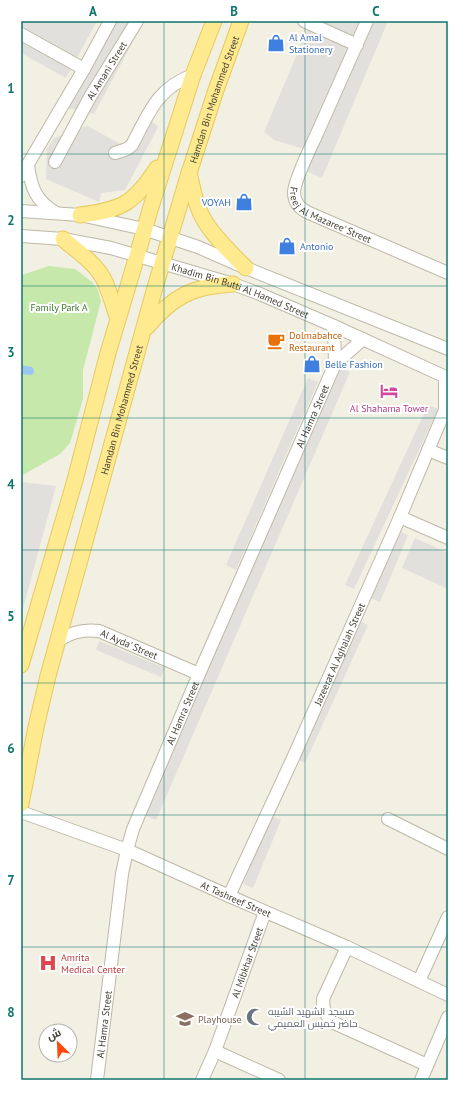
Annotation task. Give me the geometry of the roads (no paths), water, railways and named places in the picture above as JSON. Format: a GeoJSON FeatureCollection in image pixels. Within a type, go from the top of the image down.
{"type":"FeatureCollection","features":[{"type":"Feature","properties":{"kind":"main road"},"geometry":{"type":"LineString","coordinates":[[21,665],[75,480],[144,230],[193,75],[214,21]]}},
{"type":"Feature","properties":{"kind":"main road","name":"Hamdan Bin Mohammed Street"},"geometry":{"type":"LineString","coordinates":[[21,804],[36,727],[58,640],[143,332],[189,174],[216,90],[241,21]]}},
{"type":"Feature","properties":{"kind":"main road"},"geometry":{"type":"LineString","coordinates":[[80,215],[101,213],[127,204],[138,195],[147,184],[168,152]]}},
{"type":"Feature","properties":{"kind":"main road"},"geometry":{"type":"LineString","coordinates":[[189,174],[197,205],[203,219],[211,230],[246,268]]}},
{"type":"Feature","properties":{"kind":"main road"},"geometry":{"type":"LineString","coordinates":[[63,239],[97,269],[103,279],[118,320]]}},
{"type":"Feature","properties":{"kind":"main road"},"geometry":{"type":"LineString","coordinates":[[143,332],[167,305],[182,295],[209,286],[233,284]]}},
{"type":"Feature","properties":{"kind":"street","name":"Al Amani Street"},"geometry":{"type":"LineString","coordinates":[[21,176],[84,69],[110,21]]}},
{"type":"Feature","properties":{"kind":"street","name":"Al Amani Street"},"geometry":{"type":"LineString","coordinates":[[64,103],[90,97],[137,21]]}},
{"type":"Feature","properties":{"kind":"street"},"geometry":{"type":"LineString","coordinates":[[304,21],[357,45]]}},
{"type":"Feature","properties":{"kind":"street","name":"Freej Al Mazaree' Street"},"geometry":{"type":"LineString","coordinates":[[367,21],[303,164],[294,191],[295,199],[297,205],[302,210],[448,273]]}},
{"type":"Feature","properties":{"kind":"street"},"geometry":{"type":"LineString","coordinates":[[21,34],[84,69]]}},
{"type":"Feature","properties":{"kind":"street"},"geometry":{"type":"LineString","coordinates":[[115,153],[127,149],[132,145],[154,104],[164,92],[175,83],[193,75]]}},
{"type":"Feature","properties":{"kind":"street"},"geometry":{"type":"LineString","coordinates":[[55,162],[90,97]]}},
{"type":"Feature","properties":{"kind":"street"},"geometry":{"type":"LineString","coordinates":[[28,165],[33,188],[38,198],[56,213]]}},
{"type":"Feature","properties":{"kind":"street"},"geometry":{"type":"LineString","coordinates":[[21,211],[80,215],[171,238],[198,247],[246,268],[448,349]]}},
{"type":"Feature","properties":{"kind":"street","name":"Khadim Bin Butti Al Hamed Street"},"geometry":{"type":"LineString","coordinates":[[21,236],[63,239],[111,248],[233,284],[334,326],[446,378]]}},
{"type":"Feature","properties":{"kind":"street","name":"Al Hamra Street"},"geometry":{"type":"LineString","coordinates":[[334,326],[336,364]]}},
{"type":"Feature","properties":{"kind":"street","name":"Al Hamra Street"},"geometry":{"type":"LineString","coordinates":[[97,1080],[121,885],[127,850],[137,818],[336,364],[363,339]]}},
{"type":"Feature","properties":{"kind":"street","name":"Jazeerat Al Aghalah Street"},"geometry":{"type":"LineString","coordinates":[[229,896],[297,750],[446,409],[446,378]]}},
{"type":"Feature","properties":{"kind":"street"},"geometry":{"type":"LineString","coordinates":[[428,450],[448,458]]}},
{"type":"Feature","properties":{"kind":"street"},"geometry":{"type":"LineString","coordinates":[[400,517],[448,538]]}},
{"type":"Feature","properties":{"kind":"street","name":"Al Ayda' Street"},"geometry":{"type":"LineString","coordinates":[[58,640],[67,634],[80,630],[88,629],[99,631],[199,674]]}},
{"type":"Feature","properties":{"kind":"street","name":"At Tashreef Street"},"geometry":{"type":"LineString","coordinates":[[21,812],[127,850],[346,947],[448,995]]}},
{"type":"Feature","properties":{"kind":"street"},"geometry":{"type":"LineString","coordinates":[[388,819],[448,849]]}},
{"type":"Feature","properties":{"kind":"street","name":"Al Mibkhar Street"},"geometry":{"type":"LineString","coordinates":[[202,1080],[215,1051],[265,912]]}},
{"type":"Feature","properties":{"kind":"street"},"geometry":{"type":"LineString","coordinates":[[419,981],[447,923]]}},
{"type":"Feature","properties":{"kind":"street"},"geometry":{"type":"LineString","coordinates":[[346,947],[323,999],[323,1007],[326,1016],[332,1022],[427,1065]]}},
{"type":"Feature","properties":{"kind":"street"},"geometry":{"type":"LineString","coordinates":[[421,1080],[448,1017]]}},
{"type":"Feature","properties":{"kind":"street"},"geometry":{"type":"LineString","coordinates":[[215,1051],[279,1080]]}},
{"type":"Feature","properties":{"kind":"water"},"geometry":{"type":"Polygon","coordinates":[[[21,365],[32,367],[34,373],[31,375],[21,374],[21,365]]]}},
{"type":"Feature","properties":{"kind":"place","name":"Al Amal Stationery"},"geometry":{"type":"Point","coordinates":[276,43]}},
{"type":"Feature","properties":{"kind":"place","name":"VOYAH"},"geometry":{"type":"Point","coordinates":[244,202]}},
{"type":"Feature","properties":{"kind":"place","name":"Antonio"},"geometry":{"type":"Point","coordinates":[287,246]}},
{"type":"Feature","properties":{"kind":"place","name":"Dolmabahce Restaurant"},"geometry":{"type":"Point","coordinates":[276,341]}},
{"type":"Feature","properties":{"kind":"place","name":"Belle Fashion"},"geometry":{"type":"Point","coordinates":[312,364]}},
{"type":"Feature","properties":{"kind":"place","name":"Al Shahama Tower"},"geometry":{"type":"Point","coordinates":[389,391]}},
{"type":"Feature","properties":{"kind":"place","name":"Amrita Medical Center"},"geometry":{"type":"Point","coordinates":[48,963]}},
{"type":"Feature","properties":{"kind":"place","name":"مسجد الشهيد الشيبه حاضر خميس العميمي"},"geometry":{"type":"Point","coordinates":[255,1017]}},
{"type":"Feature","properties":{"kind":"place","name":"Playhouse"},"geometry":{"type":"Point","coordinates":[185,1019]}},
{"type":"Feature","properties":{"kind":"park label","name":"Family Park A"},"geometry":{"type":"Point","coordinates":[59,307]}}]}
